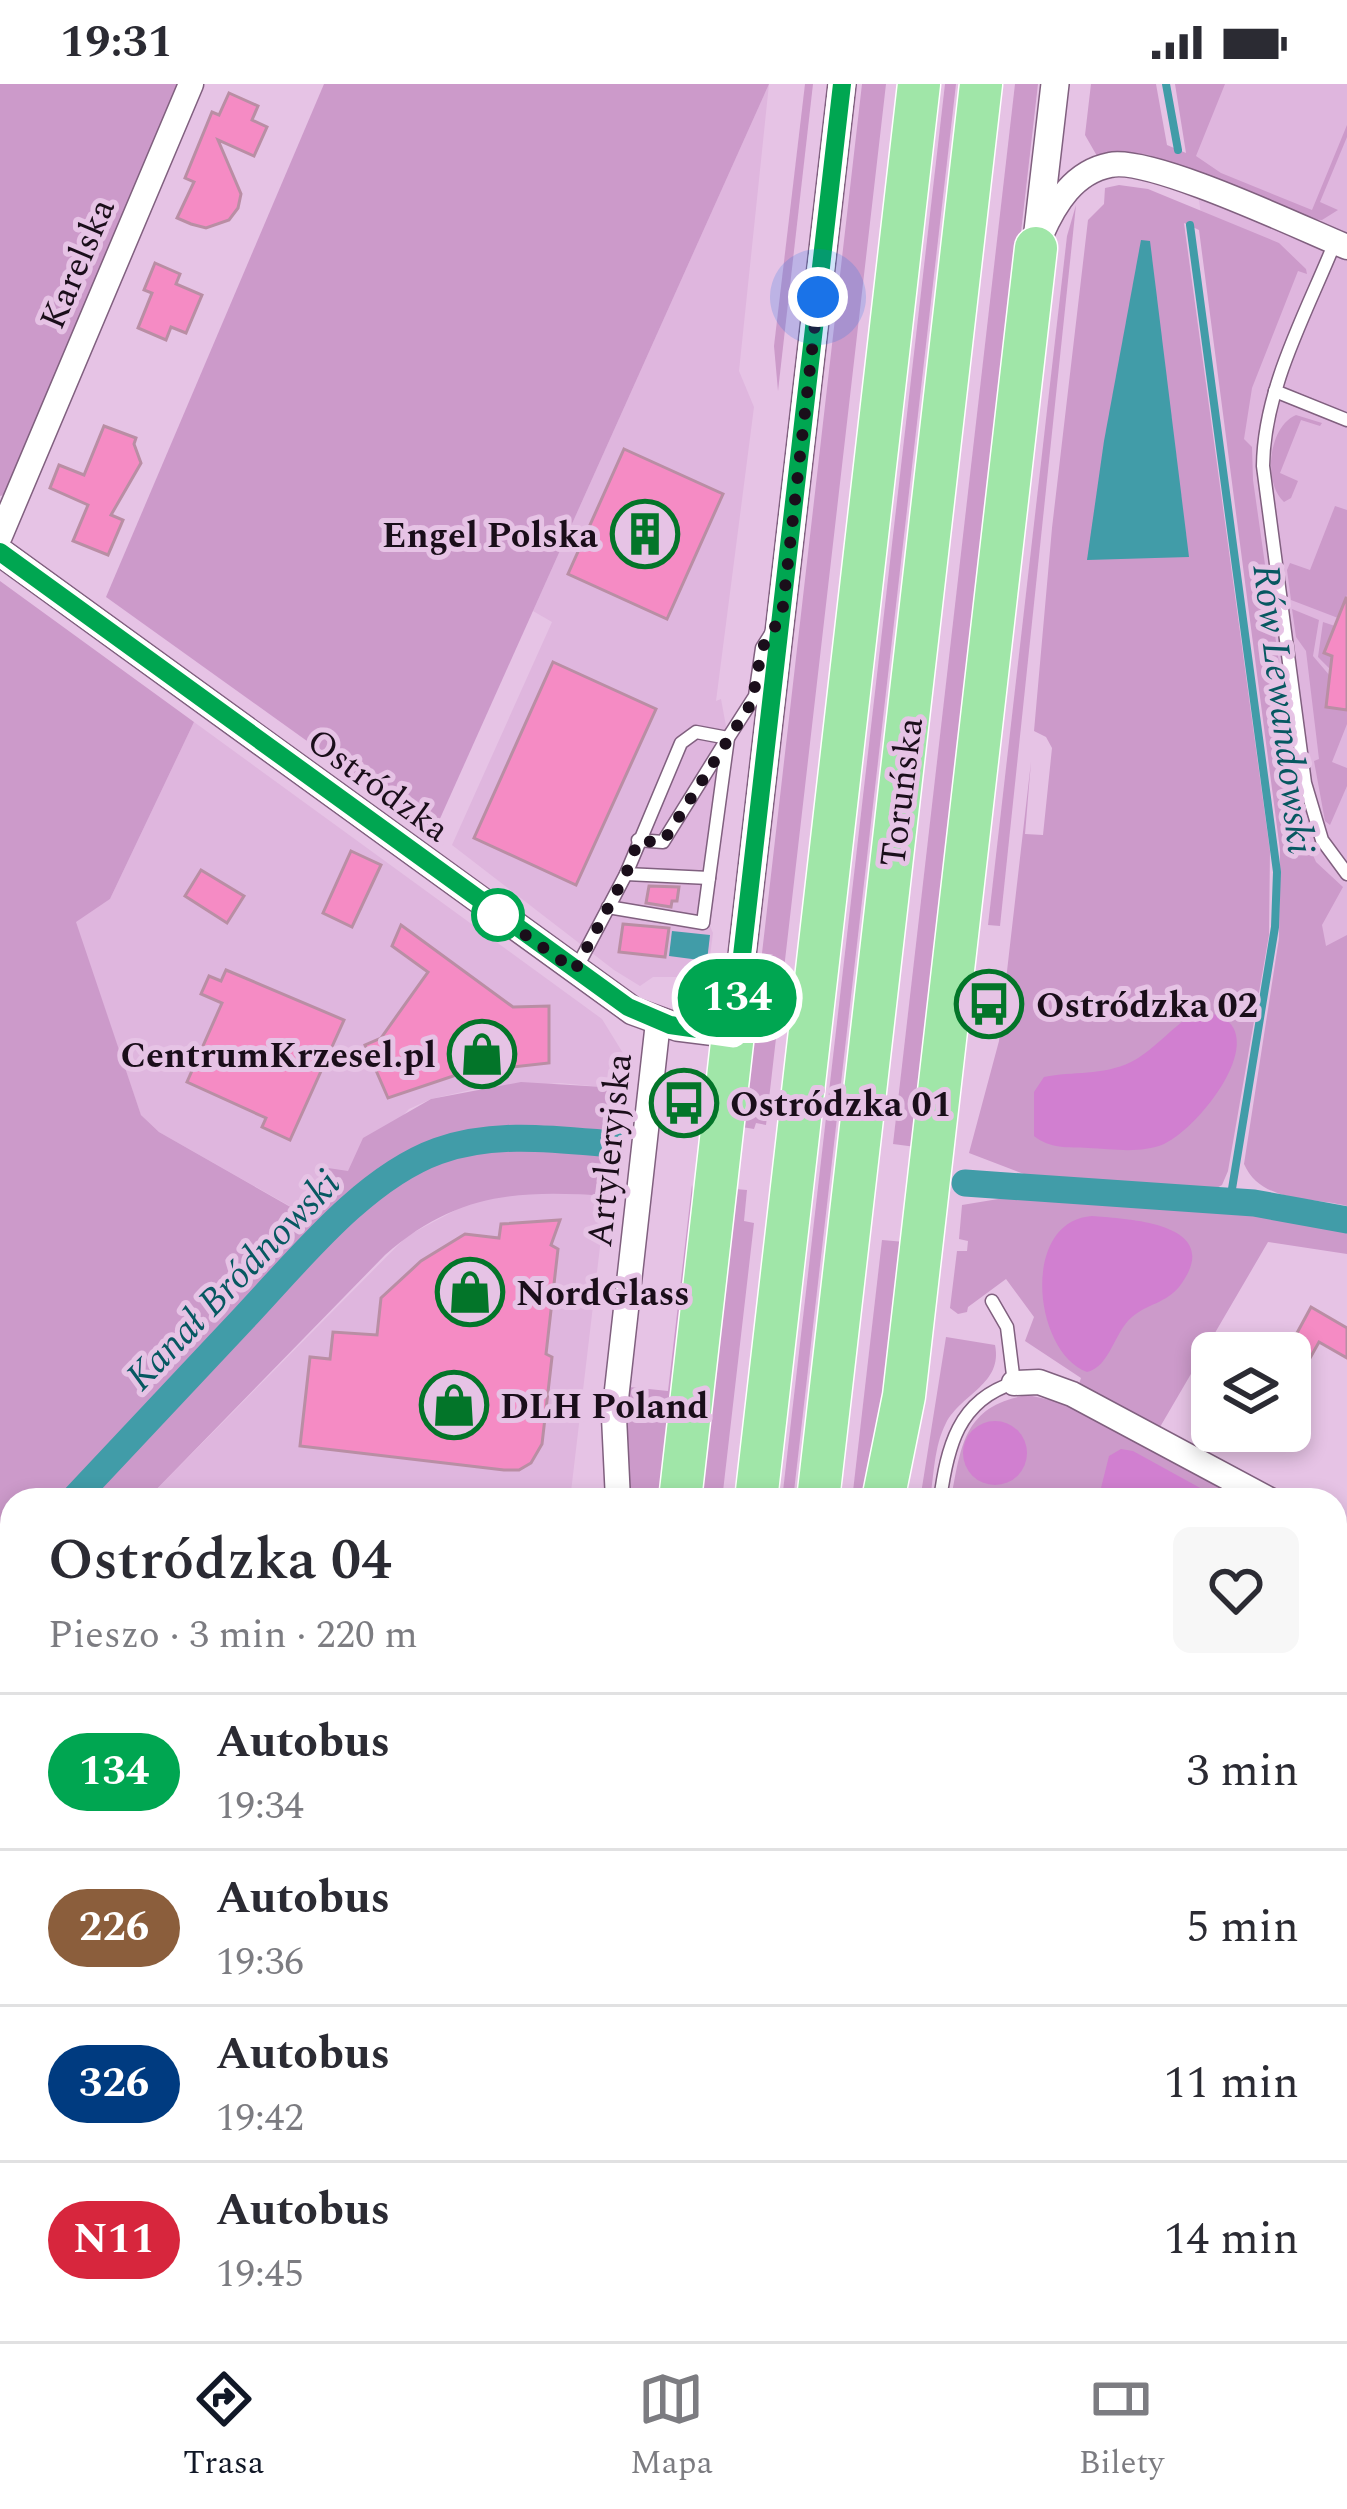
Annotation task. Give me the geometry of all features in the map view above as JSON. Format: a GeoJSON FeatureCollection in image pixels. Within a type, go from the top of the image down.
{"type":"FeatureCollection","features":[{"type":"Feature","properties":{"kind":"highway","name":"Toruńska"},"geometry":{"type":"LineString","coordinates":[[757,1488],[919,84]]}},
{"type":"Feature","properties":{"kind":"highway","name":"Toruńska"},"geometry":{"type":"LineString","coordinates":[[819,1488],[981,84]]}},
{"type":"Feature","properties":{"kind":"highway"},"geometry":{"type":"LineString","coordinates":[[885,1488],[904,1396],[1036,248]]}},
{"type":"Feature","properties":{"kind":"highway"},"geometry":{"type":"LineString","coordinates":[[681,1488],[733,1034]]}},
{"type":"Feature","properties":{"kind":"street","name":"Karelska"},"geometry":{"type":"LineString","coordinates":[[0,536],[191,84]]}},
{"type":"Feature","properties":{"kind":"street"},"geometry":{"type":"LineString","coordinates":[[733,1034],[842,84]]}},
{"type":"Feature","properties":{"kind":"street"},"geometry":{"type":"LineString","coordinates":[[1036,248],[1055,84]]}},
{"type":"Feature","properties":{"kind":"street"},"geometry":{"type":"LineString","coordinates":[[1036,248],[1050,216],[1074,183],[1092,170],[1123,163],[1156,170],[1341,244]]}},
{"type":"Feature","properties":{"kind":"street","name":"Ostródzka"},"geometry":{"type":"LineString","coordinates":[[0,552],[628,1007],[658,1022],[733,1034]]}},
{"type":"Feature","properties":{"kind":"street","name":"Artyleryjska"},"geometry":{"type":"LineString","coordinates":[[617,1488],[614,1418],[658,1022]]}},
{"type":"Feature","properties":{"kind":"street"},"geometry":{"type":"LineString","coordinates":[[1014,1383],[1039,1382],[1072,1394],[1248,1488]]}},
{"type":"Feature","properties":{"kind":"lane"},"geometry":{"type":"LineString","coordinates":[[1341,244],[1275,391],[1265,425],[1264,485],[1305,783],[1322,840],[1347,874]]}},
{"type":"Feature","properties":{"kind":"lane"},"geometry":{"type":"LineString","coordinates":[[1275,391],[1347,420]]}},
{"type":"Feature","properties":{"kind":"lane"},"geometry":{"type":"LineString","coordinates":[[638,841],[663,842],[755,696],[762,648],[782,615]]}},
{"type":"Feature","properties":{"kind":"lane"},"geometry":{"type":"LineString","coordinates":[[575,970],[626,874],[681,743],[696,732],[728,738]]}},
{"type":"Feature","properties":{"kind":"lane"},"geometry":{"type":"LineString","coordinates":[[608,907],[704,923],[728,738]]}},
{"type":"Feature","properties":{"kind":"lane"},"geometry":{"type":"LineString","coordinates":[[626,874],[709,878]]}},
{"type":"Feature","properties":{"kind":"lane"},"geometry":{"type":"LineString","coordinates":[[942,1488],[948,1452],[963,1417],[988,1393],[1014,1383],[1007,1327],[992,1301]]}},
{"type":"Feature","properties":{"kind":"shaded area"},"geometry":{"type":"Polygon","coordinates":[[[0,84],[184,84],[10,493],[0,496],[0,84]]]}},
{"type":"Feature","properties":{"kind":"shaded area"},"geometry":{"type":"Polygon","coordinates":[[[324,84],[769,84],[434,832],[106,597],[324,84]]]}},
{"type":"Feature","properties":{"kind":"shaded area"},"geometry":{"type":"Polygon","coordinates":[[[769,84],[739,371],[754,407],[716,701],[721,699],[732,759],[709,964],[685,977],[653,977],[640,986],[452,845],[552,622],[533,611],[769,84]]]}},
{"type":"Feature","properties":{"kind":"shaded area"},"geometry":{"type":"Polygon","coordinates":[[[805,84],[813,84],[778,391],[774,346],[805,84]]]}},
{"type":"Feature","properties":{"kind":"shaded area"},"geometry":{"type":"Polygon","coordinates":[[[862,84],[886,84],[766,1125],[756,1123],[754,1129],[742,1127],[862,84]]]}},
{"type":"Feature","properties":{"kind":"shaded area"},"geometry":{"type":"Polygon","coordinates":[[[945,84],[956,84],[794,1488],[783,1488],[945,84]]]}},
{"type":"Feature","properties":{"kind":"shaded area"},"geometry":{"type":"Polygon","coordinates":[[[1015,84],[1038,84],[916,1147],[893,1144],[1015,84]]]}},
{"type":"Feature","properties":{"kind":"shaded area"},"geometry":{"type":"Polygon","coordinates":[[[1091,84],[1156,84],[1167,145],[1186,153],[1175,84],[1225,84],[1196,156],[1221,173],[1312,210],[1347,125],[1347,137],[1320,202],[1338,210],[1322,220],[1308,219],[1149,155],[1097,156],[1085,135],[1091,84]]]}},
{"type":"Feature","properties":{"kind":"shaded area"},"geometry":{"type":"Polygon","coordinates":[[[1181,84],[1347,84],[1347,1101],[1312,934],[1181,84]]]}},
{"type":"Feature","properties":{"kind":"shaded area"},"geometry":{"type":"Polygon","coordinates":[[[1105,188],[1148,189],[1279,243],[1306,269],[1307,274],[1298,271],[1252,388],[1244,439],[1252,447],[1303,832],[1316,862],[1343,887],[1322,925],[1326,946],[1347,935],[1347,1206],[1275,1192],[1252,1177],[1244,1164],[1279,938],[1280,850],[1199,230],[1184,223],[1270,851],[1269,935],[1228,1171],[1222,1185],[1206,1194],[1032,1177],[969,1153],[999,1041],[1031,762],[1025,834],[1043,835],[1052,748],[1046,737],[1034,731],[1088,220],[1104,204],[1105,188]]]}},
{"type":"Feature","properties":{"kind":"shaded area"},"geometry":{"type":"Polygon","coordinates":[[[1076,205],[1000,926],[988,925],[1067,236],[1076,205]]]}},
{"type":"Feature","properties":{"kind":"shaded area"},"geometry":{"type":"Polygon","coordinates":[[[1141,240],[1150,241],[1189,557],[1087,560],[1104,441],[1141,240]]]}},
{"type":"Feature","properties":{"kind":"shaded area"},"geometry":{"type":"Polygon","coordinates":[[[1296,415],[1322,423],[1301,420],[1280,473],[1298,481],[1291,498],[1284,502],[1273,482],[1272,456],[1279,431],[1296,415]]]}},
{"type":"Feature","properties":{"kind":"shaded area"},"geometry":{"type":"Polygon","coordinates":[[[1335,506],[1347,510],[1347,595],[1338,618],[1291,600],[1287,570],[1290,563],[1310,570],[1335,506]]]}},
{"type":"Feature","properties":{"kind":"shaded area"},"geometry":{"type":"Polygon","coordinates":[[[0,581],[194,722],[110,899],[76,922],[141,1115],[159,1132],[308,1217],[328,1168],[348,1171],[363,1138],[431,1099],[521,1082],[619,1088],[606,1196],[544,1194],[489,1200],[411,1234],[158,1488],[0,1488],[0,581]]]}},
{"type":"Feature","properties":{"kind":"shaded area"},"geometry":{"type":"Polygon","coordinates":[[[1292,609],[1319,620],[1313,656],[1330,676],[1327,707],[1343,709],[1332,671],[1318,657],[1323,622],[1335,626],[1324,653],[1347,662],[1347,724],[1332,762],[1347,768],[1347,786],[1330,825],[1325,821],[1314,761],[1319,759],[1306,651],[1296,637],[1292,609]]]}},
{"type":"Feature","properties":{"kind":"shaded area"},"geometry":{"type":"Polygon","coordinates":[[[194,722],[602,1019],[626,1058],[624,1089],[560,1083],[475,1089],[431,1099],[409,1109],[309,1217],[159,1132],[141,1115],[75,922],[110,899],[194,722]]]}},
{"type":"Feature","properties":{"kind":"shaded area"},"geometry":{"type":"Polygon","coordinates":[[[672,931],[710,935],[707,961],[669,956],[672,931]]]}},
{"type":"Feature","properties":{"kind":"shaded area"},"geometry":{"type":"Polygon","coordinates":[[[1202,1011],[1234,1029],[1234,1060],[1216,1095],[1176,1137],[1155,1147],[1126,1150],[1060,1146],[1034,1136],[1034,1092],[1044,1077],[1131,1062],[1202,1011]]]}},
{"type":"Feature","properties":{"kind":"shaded area"},"geometry":{"type":"Polygon","coordinates":[[[692,1185],[697,1222],[667,1488],[628,1488],[629,1387],[668,1391],[692,1185]]]}},
{"type":"Feature","properties":{"kind":"shaded area"},"geometry":{"type":"Polygon","coordinates":[[[735,1189],[747,1190],[744,1221],[754,1223],[723,1488],[700,1488],[735,1189]]]}},
{"type":"Feature","properties":{"kind":"shaded area"},"geometry":{"type":"Polygon","coordinates":[[[505,1195],[606,1196],[571,1488],[158,1488],[407,1236],[467,1204],[505,1195]]]}},
{"type":"Feature","properties":{"kind":"shaded area"},"geometry":{"type":"Polygon","coordinates":[[[1022,1195],[1284,1214],[1347,1230],[1347,1254],[1268,1242],[1215,1332],[1191,1332],[1191,1374],[1160,1427],[1079,1384],[1081,1378],[1025,1341],[1034,1317],[1006,1279],[967,1312],[958,1314],[950,1308],[957,1251],[967,1251],[968,1241],[959,1239],[962,1205],[1022,1195]]]}},
{"type":"Feature","properties":{"kind":"shaded area"},"geometry":{"type":"Polygon","coordinates":[[[1092,1216],[1168,1229],[1183,1237],[1191,1249],[1191,1266],[1174,1292],[1132,1317],[1107,1356],[1087,1372],[1069,1360],[1055,1340],[1042,1288],[1053,1240],[1069,1223],[1092,1216]]]}},
{"type":"Feature","properties":{"kind":"shaded area"},"geometry":{"type":"Polygon","coordinates":[[[882,1240],[905,1242],[872,1488],[853,1488],[882,1240]]]}},
{"type":"Feature","properties":{"kind":"shaded area"},"geometry":{"type":"Polygon","coordinates":[[[946,1337],[995,1345],[993,1369],[946,1423],[932,1488],[922,1488],[946,1337]]]}},
{"type":"Feature","properties":{"kind":"shaded area"},"geometry":{"type":"Polygon","coordinates":[[[1028,1395],[1063,1403],[1221,1487],[953,1488],[969,1431],[990,1408],[1028,1395]]]}},
{"type":"Feature","properties":{"kind":"shaded area"},"geometry":{"type":"Polygon","coordinates":[[[995,1421],[1017,1431],[1027,1453],[1017,1475],[995,1485],[973,1475],[963,1453],[973,1431],[995,1421]]]}},
{"type":"Feature","properties":{"kind":"shaded area"},"geometry":{"type":"Polygon","coordinates":[[[1121,1449],[1133,1451],[1200,1488],[1101,1488],[1109,1456],[1121,1449]]]}},
{"type":"Feature","properties":{"kind":"building"},"geometry":{"type":"Polygon","coordinates":[[[229,93],[258,106],[252,120],[267,127],[254,156],[218,140],[241,194],[229,220],[206,228],[177,218],[194,182],[185,178],[212,112],[219,115],[229,93]]]}},
{"type":"Feature","properties":{"kind":"building"},"geometry":{"type":"Polygon","coordinates":[[[155,263],[180,274],[176,284],[202,295],[186,333],[171,327],[166,340],[138,328],[152,293],[144,290],[155,263]]]}},
{"type":"Feature","properties":{"kind":"building"},"geometry":{"type":"Polygon","coordinates":[[[104,426],[136,438],[141,463],[111,515],[123,520],[108,555],[73,541],[88,505],[50,488],[59,465],[84,475],[104,426]]]}},
{"type":"Feature","properties":{"kind":"building","name":"Engel Polska"},"geometry":{"type":"Polygon","coordinates":[[[624,449],[723,494],[667,619],[568,574],[624,449]]]}},
{"type":"Feature","properties":{"kind":"building"},"geometry":{"type":"Polygon","coordinates":[[[1346,598],[1347,710],[1326,707],[1332,656],[1324,653],[1346,598]]]}},
{"type":"Feature","properties":{"kind":"building"},"geometry":{"type":"Polygon","coordinates":[[[553,662],[656,709],[576,885],[474,838],[553,662]]]}},
{"type":"Feature","properties":{"kind":"building"},"geometry":{"type":"Polygon","coordinates":[[[351,851],[381,865],[352,927],[323,913],[351,851]]]}},
{"type":"Feature","properties":{"kind":"building"},"geometry":{"type":"Polygon","coordinates":[[[201,870],[244,896],[227,923],[185,896],[201,870]]]}},
{"type":"Feature","properties":{"kind":"building"},"geometry":{"type":"Polygon","coordinates":[[[649,886],[679,887],[677,901],[671,907],[646,903],[649,886]]]}},
{"type":"Feature","properties":{"kind":"building"},"geometry":{"type":"Polygon","coordinates":[[[623,924],[669,928],[665,957],[619,952],[623,924]]]}},
{"type":"Feature","properties":{"kind":"building"},"geometry":{"type":"Polygon","coordinates":[[[401,925],[513,1007],[549,1006],[549,1063],[465,1072],[388,1098],[365,1045],[381,1038],[428,972],[392,946],[401,925]]]}},
{"type":"Feature","properties":{"kind":"building"},"geometry":{"type":"Polygon","coordinates":[[[226,970],[344,1020],[290,1140],[262,1127],[266,1118],[187,1082],[222,1003],[201,994],[209,976],[221,981],[226,970]]]}},
{"type":"Feature","properties":{"kind":"building"},"geometry":{"type":"Polygon","coordinates":[[[560,1220],[551,1245],[558,1249],[542,1444],[531,1463],[519,1470],[504,1470],[300,1446],[310,1357],[330,1359],[333,1332],[377,1335],[381,1298],[421,1261],[465,1234],[499,1238],[501,1224],[560,1220]]]}},
{"type":"Feature","properties":{"kind":"building"},"geometry":{"type":"Polygon","coordinates":[[[1311,1307],[1347,1328],[1347,1358],[1319,1342],[1311,1356],[1311,1332],[1298,1332],[1311,1307]]]}},
{"type":"Feature","properties":{"kind":"waterway","name":"Rów Lewandowski"},"geometry":{"type":"LineString","coordinates":[[1166,84],[1178,150]]}},
{"type":"Feature","properties":{"kind":"waterway","name":"Rów Lewandowski"},"geometry":{"type":"LineString","coordinates":[[1190,225],[1277,872],[1275,927],[1230,1201]]}},
{"type":"Feature","properties":{"kind":"waterway","name":"Kanał Bródnowski"},"geometry":{"type":"LineString","coordinates":[[84,1488],[309,1248],[358,1201],[410,1164],[438,1151],[481,1141],[524,1138],[612,1144]]}},
{"type":"Feature","properties":{"kind":"waterway","name":"Kanał Bródnowski"},"geometry":{"type":"LineString","coordinates":[[965,1183],[1254,1203],[1347,1220]]}},
{"type":"Feature","properties":{"kind":"bus line","name":"134"},"geometry":{"type":"LineString","coordinates":[[0,552],[640,1015],[686,1029],[733,1034],[842,84]]}},
{"type":"Feature","properties":{"kind":"place","name":"Engel Polska"},"geometry":{"type":"Point","coordinates":[645,534]}},
{"type":"Feature","properties":{"kind":"place","name":"Ostródzka 02"},"geometry":{"type":"Point","coordinates":[989,1004]}},
{"type":"Feature","properties":{"kind":"place","name":"CentrumKrzesel.pl"},"geometry":{"type":"Point","coordinates":[482,1054]}},
{"type":"Feature","properties":{"kind":"place","name":"Ostródzka 01"},"geometry":{"type":"Point","coordinates":[684,1103]}},
{"type":"Feature","properties":{"kind":"place","name":"NordGlass"},"geometry":{"type":"Point","coordinates":[470,1292]}},
{"type":"Feature","properties":{"kind":"place","name":"DLH Poland"},"geometry":{"type":"Point","coordinates":[454,1405]}},
{"type":"Feature","properties":{"kind":"route"},"geometry":{"type":"LineString","coordinates":[[498,915],[494,913],[575,970],[626,874],[638,841],[663,842],[752,702],[762,648],[782,615],[818,297]]}}]}
